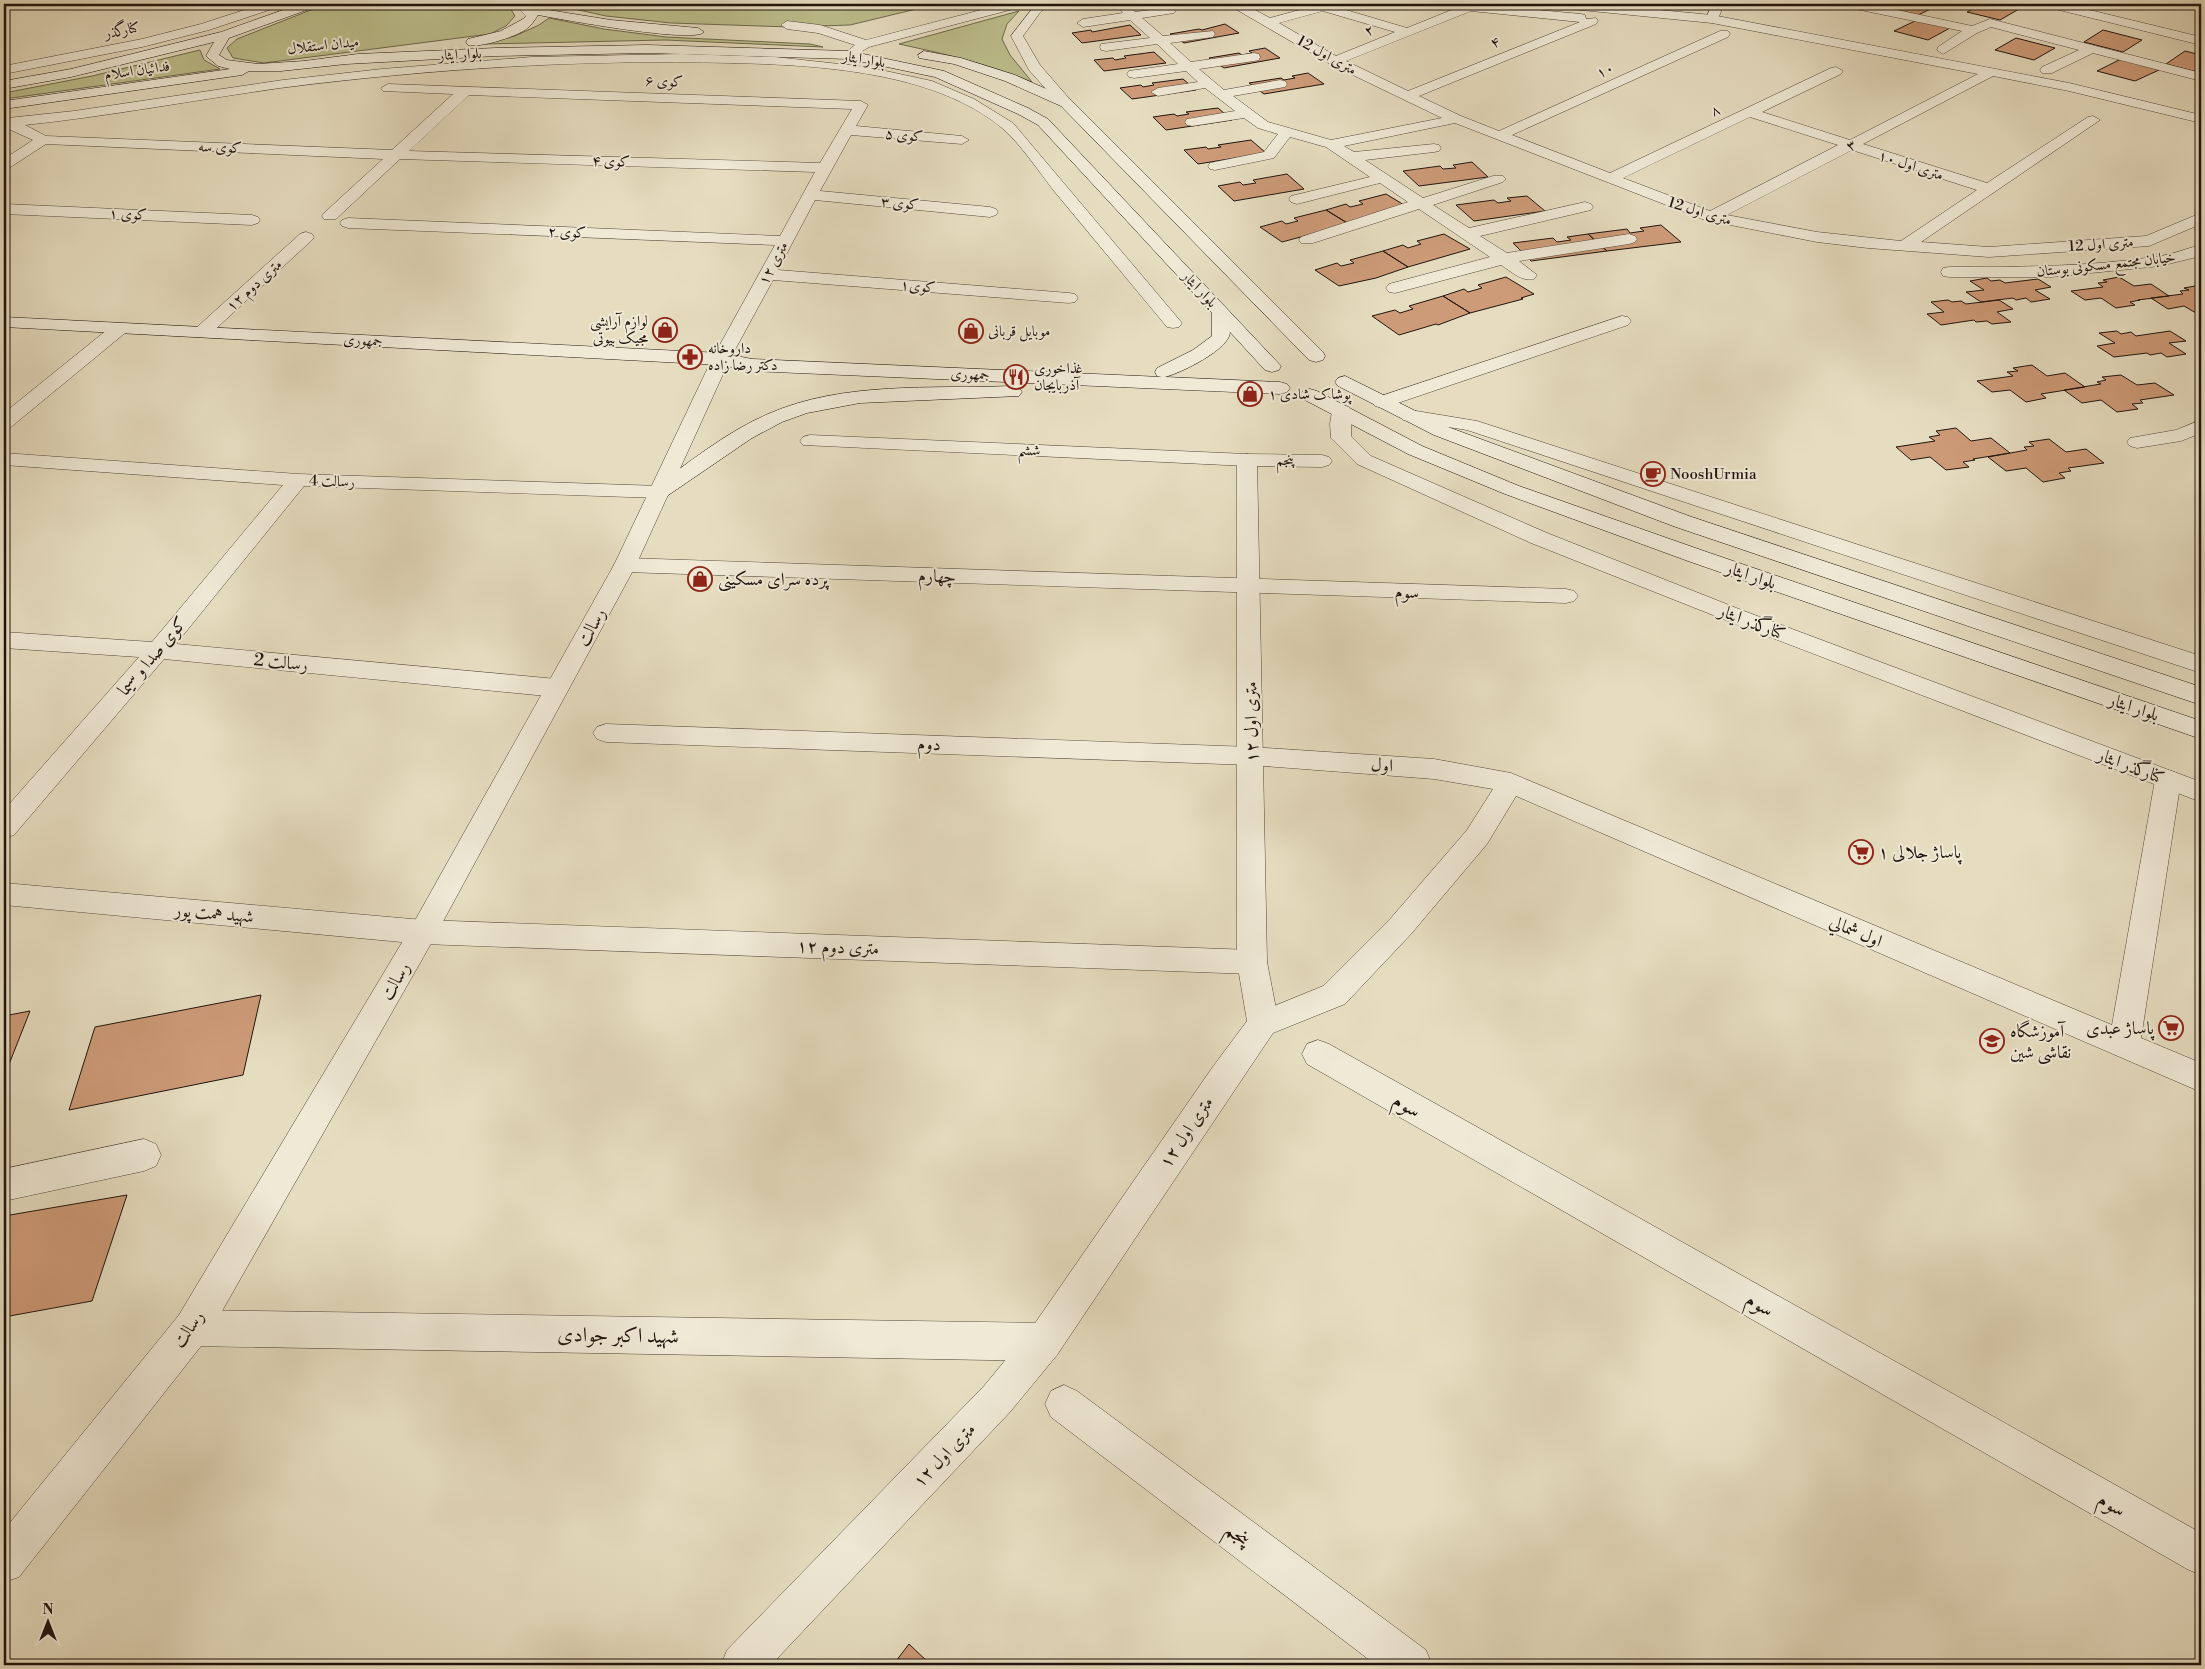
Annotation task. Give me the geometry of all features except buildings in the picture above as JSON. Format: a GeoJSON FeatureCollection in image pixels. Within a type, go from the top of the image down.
{"type":"FeatureCollection","features":[{"type":"Feature","properties":{"kind":"street"},"geometry":{"type":"LineString","coordinates":[[4,6],[21,4]]}},
{"type":"Feature","properties":{"kind":"street"},"geometry":{"type":"LineString","coordinates":[[166,24],[270,4]]}},
{"type":"Feature","properties":{"kind":"street","name":"کنارگذر"},"geometry":{"type":"LineString","coordinates":[[4,70],[142,43],[205,27],[274,4]]}},
{"type":"Feature","properties":{"kind":"street","name":"میدان استقلال"},"geometry":{"type":"LineString","coordinates":[[311,4],[225,35],[212,51],[212,56],[215,60],[228,65],[250,69],[340,60],[488,38],[524,25],[532,15],[524,7]]}},
{"type":"Feature","properties":{"kind":"street"},"geometry":{"type":"LineString","coordinates":[[849,55],[864,44],[1017,4]]}},
{"type":"Feature","properties":{"kind":"street"},"geometry":{"type":"LineString","coordinates":[[1043,4],[1035,10],[1017,36],[1034,67],[1066,103]]}},
{"type":"Feature","properties":{"kind":"street","name":"12 متری اول"},"geometry":{"type":"LineString","coordinates":[[1236,4],[1336,61],[1456,119],[1711,217],[1817,237],[1989,252],[2149,241],[2201,218]]}},
{"type":"Feature","properties":{"kind":"street"},"geometry":{"type":"LineString","coordinates":[[1441,4],[1626,23]]}},
{"type":"Feature","properties":{"kind":"street"},"geometry":{"type":"LineString","coordinates":[[1561,4],[1712,19],[2069,87],[2201,119]]}},
{"type":"Feature","properties":{"kind":"street"},"geometry":{"type":"LineString","coordinates":[[1712,19],[1718,4]]}},
{"type":"Feature","properties":{"kind":"street"},"geometry":{"type":"LineString","coordinates":[[1851,4],[1881,6],[1973,30]]}},
{"type":"Feature","properties":{"kind":"street"},"geometry":{"type":"LineString","coordinates":[[2051,4],[2071,6],[2198,38]]}},
{"type":"Feature","properties":{"kind":"street"},"geometry":{"type":"LineString","coordinates":[[1270,22],[1328,6],[1408,32]]}},
{"type":"Feature","properties":{"kind":"street"},"geometry":{"type":"LineString","coordinates":[[524,7],[650,29],[708,32]]}},
{"type":"Feature","properties":{"kind":"street","name":"۲"},"geometry":{"type":"LineString","coordinates":[[1336,61],[1471,7]]}},
{"type":"Feature","properties":{"kind":"street"},"geometry":{"type":"LineString","coordinates":[[1083,23],[1127,11],[1170,10]]}},
{"type":"Feature","properties":{"kind":"street"},"geometry":{"type":"LineString","coordinates":[[1127,11],[1208,84],[1263,125],[1331,144],[1528,275]]}},
{"type":"Feature","properties":{"kind":"street","name":"۴"},"geometry":{"type":"LineString","coordinates":[[1407,96],[1596,20]]}},
{"type":"Feature","properties":{"kind":"street"},"geometry":{"type":"LineString","coordinates":[[1943,50],[1973,30],[1990,23],[2195,76]]}},
{"type":"Feature","properties":{"kind":"street"},"geometry":{"type":"LineString","coordinates":[[2019,30],[2033,23]]}},
{"type":"Feature","properties":{"kind":"street"},"geometry":{"type":"LineString","coordinates":[[787,25],[820,29],[864,44]]}},
{"type":"Feature","properties":{"kind":"street"},"geometry":{"type":"LineString","coordinates":[[128,31],[142,43]]}},
{"type":"Feature","properties":{"kind":"street","name":"۱۰"},"geometry":{"type":"LineString","coordinates":[[1499,136],[1724,34],[1704,32]]}},
{"type":"Feature","properties":{"kind":"street"},"geometry":{"type":"LineString","coordinates":[[1106,47],[1209,34]]}},
{"type":"Feature","properties":{"kind":"street","name":"فدائیان اسلام"},"geometry":{"type":"LineString","coordinates":[[4,85],[71,73],[225,35]]}},
{"type":"Feature","properties":{"kind":"street","name":"بلوار ایثار"},"geometry":{"type":"LineString","coordinates":[[776,35],[864,44],[956,61],[1010,78],[1066,103],[1332,366],[1382,402],[1441,431],[1775,554],[2201,696]]}},
{"type":"Feature","properties":{"kind":"street"},"geometry":{"type":"LineString","coordinates":[[523,63],[646,49]]}},
{"type":"Feature","properties":{"kind":"street","name":"بلوار ایثار"},"geometry":{"type":"LineString","coordinates":[[340,60],[496,52],[646,49],[849,55],[939,74],[1024,111],[1042,122],[1221,312],[1280,369]]}},
{"type":"Feature","properties":{"kind":"street"},"geometry":{"type":"LineString","coordinates":[[2047,70],[2091,49]]}},
{"type":"Feature","properties":{"kind":"street"},"geometry":{"type":"LineString","coordinates":[[2134,60],[2149,52]]}},
{"type":"Feature","properties":{"kind":"street"},"geometry":{"type":"LineString","coordinates":[[1134,74],[1254,56]]}},
{"type":"Feature","properties":{"kind":"street"},"geometry":{"type":"LineString","coordinates":[[6,123],[284,84],[405,71],[523,63],[619,57],[714,58],[855,68],[929,84],[976,106],[1008,126],[1173,323]]}},
{"type":"Feature","properties":{"kind":"street","name":"فدائیان اسلام"},"geometry":{"type":"LineString","coordinates":[[4,105],[274,67]]}},
{"type":"Feature","properties":{"kind":"street","name":"۸"},"geometry":{"type":"LineString","coordinates":[[1609,179],[1836,71]]}},
{"type":"Feature","properties":{"kind":"street","name":"۳"},"geometry":{"type":"LineString","coordinates":[[1711,217],[1991,72]]}},
{"type":"Feature","properties":{"kind":"street"},"geometry":{"type":"LineString","coordinates":[[2172,84],[2195,76]]}},
{"type":"Feature","properties":{"kind":"street","name":"کوی ۶"},"geometry":{"type":"LineString","coordinates":[[284,84],[861,105]]}},
{"type":"Feature","properties":{"kind":"street"},"geometry":{"type":"LineString","coordinates":[[1158,92],[1208,84]]}},
{"type":"Feature","properties":{"kind":"street"},"geometry":{"type":"LineString","coordinates":[[1222,94],[1280,84]]}},
{"type":"Feature","properties":{"kind":"street"},"geometry":{"type":"LineString","coordinates":[[330,216],[466,90]]}},
{"type":"Feature","properties":{"kind":"street","name":"۱۲ متری"},"geometry":{"type":"LineString","coordinates":[[722,359],[810,195],[861,105]]}},
{"type":"Feature","properties":{"kind":"street","name":"۱۰ متری اول"},"geometry":{"type":"LineString","coordinates":[[1749,112],[1988,190]]}},
{"type":"Feature","properties":{"kind":"street"},"geometry":{"type":"LineString","coordinates":[[1192,122],[1247,113]]}},
{"type":"Feature","properties":{"kind":"street"},"geometry":{"type":"LineString","coordinates":[[1331,144],[1456,119]]}},
{"type":"Feature","properties":{"kind":"street"},"geometry":{"type":"LineString","coordinates":[[1904,246],[2093,120]]}},
{"type":"Feature","properties":{"kind":"street"},"geometry":{"type":"LineString","coordinates":[[6,123],[43,140]]}},
{"type":"Feature","properties":{"kind":"street","name":"کوی ۵"},"geometry":{"type":"LineString","coordinates":[[847,130],[962,140]]}},
{"type":"Feature","properties":{"kind":"street"},"geometry":{"type":"LineString","coordinates":[[1215,166],[1269,156],[1286,132]]}},
{"type":"Feature","properties":{"kind":"street"},"geometry":{"type":"LineString","coordinates":[[4,165],[43,140]]}},
{"type":"Feature","properties":{"kind":"street","name":"کوی سه"},"geometry":{"type":"LineString","coordinates":[[43,140],[398,155]]}},
{"type":"Feature","properties":{"kind":"street"},"geometry":{"type":"LineString","coordinates":[[1352,157],[1434,148]]}},
{"type":"Feature","properties":{"kind":"street","name":"کوی ۴"},"geometry":{"type":"LineString","coordinates":[[398,155],[825,168]]}},
{"type":"Feature","properties":{"kind":"street"},"geometry":{"type":"LineString","coordinates":[[1297,199],[1383,178]]}},
{"type":"Feature","properties":{"kind":"street"},"geometry":{"type":"LineString","coordinates":[[1307,240],[1498,179]]}},
{"type":"Feature","properties":{"kind":"street","name":"کوی ۳"},"geometry":{"type":"LineString","coordinates":[[810,195],[990,212]]}},
{"type":"Feature","properties":{"kind":"street"},"geometry":{"type":"LineString","coordinates":[[1465,234],[1585,207]]}},
{"type":"Feature","properties":{"kind":"street","name":"کوی ۱"},"geometry":{"type":"LineString","coordinates":[[4,209],[252,220]]}},
{"type":"Feature","properties":{"kind":"street","name":"کوی ۲"},"geometry":{"type":"LineString","coordinates":[[348,223],[785,241]]}},
{"type":"Feature","properties":{"kind":"street","name":"۱۲ متری دوم"},"geometry":{"type":"LineString","coordinates":[[202,332],[306,238]]}},
{"type":"Feature","properties":{"kind":"street"},"geometry":{"type":"LineString","coordinates":[[1395,288],[1503,259],[1629,239]]}},
{"type":"Feature","properties":{"kind":"street","name":"خیابان مجتمع مسکونی بوستان"},"geometry":{"type":"LineString","coordinates":[[1949,272],[2051,272],[2160,261],[2190,255],[2201,250]]}},
{"type":"Feature","properties":{"kind":"street","name":"کوی۱"},"geometry":{"type":"LineString","coordinates":[[768,274],[1069,298]]}},
{"type":"Feature","properties":{"kind":"street"},"geometry":{"type":"LineString","coordinates":[[660,492],[744,435],[776,418],[815,404],[870,396],[963,394],[1169,378],[1221,338],[1221,312]]}},
{"type":"Feature","properties":{"kind":"street"},"geometry":{"type":"LineString","coordinates":[[1382,402],[1622,321]]}},
{"type":"Feature","properties":{"kind":"street","name":"جمهوری"},"geometry":{"type":"LineString","coordinates":[[4,322],[722,359],[752,365],[1169,378],[1280,369]]}},
{"type":"Feature","properties":{"kind":"street"},"geometry":{"type":"LineString","coordinates":[[4,423],[96,350],[119,329]]}},
{"type":"Feature","properties":{"kind":"street","name":"رسالت"},"geometry":{"type":"LineString","coordinates":[[4,1562],[192,1328],[423,932],[626,565],[722,359]]}},
{"type":"Feature","properties":{"kind":"street"},"geometry":{"type":"LineString","coordinates":[[1332,366],[1342,386],[1329,393],[1299,394],[1280,369],[1332,366]]}},
{"type":"Feature","properties":{"kind":"street","name":"بلوار ایثار"},"geometry":{"type":"LineString","coordinates":[[1310,395],[1415,450],[1512,490],[1715,563],[2201,730]]}},
{"type":"Feature","properties":{"kind":"street","name":"کنارگذر ایثار"},"geometry":{"type":"LineString","coordinates":[[1342,411],[1340,424],[1341,438],[1364,460],[1539,538],[1718,609],[2201,792]]}},
{"type":"Feature","properties":{"kind":"street"},"geometry":{"type":"LineString","coordinates":[[1410,416],[1470,426],[2201,665]]}},
{"type":"Feature","properties":{"kind":"street"},"geometry":{"type":"LineString","coordinates":[[2137,442],[2182,436],[2201,426]]}},
{"type":"Feature","properties":{"kind":"street","name":"ششم"},"geometry":{"type":"LineString","coordinates":[[810,441],[1247,460]]}},
{"type":"Feature","properties":{"kind":"street","name":"رسالت 4"},"geometry":{"type":"LineString","coordinates":[[4,459],[298,480],[660,492]]}},
{"type":"Feature","properties":{"kind":"street","name":"پنجم"},"geometry":{"type":"LineString","coordinates":[[1247,460],[1322,461]]}},
{"type":"Feature","properties":{"kind":"street","name":"۱۲ متری اول"},"geometry":{"type":"LineString","coordinates":[[742,1665],[997,1399],[1044,1342],[1223,1078],[1263,1024],[1252,962],[1247,460]]}},
{"type":"Feature","properties":{"kind":"street","name":"کوی صدا و سیما"},"geometry":{"type":"LineString","coordinates":[[4,828],[158,650],[298,480]]}},
{"type":"Feature","properties":{"kind":"street","name":"چهارم"},"geometry":{"type":"LineString","coordinates":[[626,565],[1249,587]]}},
{"type":"Feature","properties":{"kind":"street","name":"سوم"},"geometry":{"type":"LineString","coordinates":[[1249,587],[1566,596]]}},
{"type":"Feature","properties":{"kind":"street","name":"رسالت 2"},"geometry":{"type":"LineString","coordinates":[[4,640],[158,650],[557,688]]}},
{"type":"Feature","properties":{"kind":"street","name":"دوم"},"geometry":{"type":"LineString","coordinates":[[606,733],[1251,756]]}},
{"type":"Feature","properties":{"kind":"street","name":"اول"},"geometry":{"type":"LineString","coordinates":[[1251,756],[1434,769],[1511,783]]}},
{"type":"Feature","properties":{"kind":"street"},"geometry":{"type":"LineString","coordinates":[[2124,1045],[2168,780]]}},
{"type":"Feature","properties":{"kind":"street"},"geometry":{"type":"LineString","coordinates":[[1263,1024],[1334,994],[1401,926],[1477,837],[1511,783]]}},
{"type":"Feature","properties":{"kind":"street","name":"اول شمالي"},"geometry":{"type":"LineString","coordinates":[[1511,783],[2201,1078]]}},
{"type":"Feature","properties":{"kind":"street","name":"شهید همت پور"},"geometry":{"type":"LineString","coordinates":[[4,894],[423,932]]}},
{"type":"Feature","properties":{"kind":"street","name":"۱۲ متری دوم"},"geometry":{"type":"LineString","coordinates":[[423,932],[1252,962]]}},
{"type":"Feature","properties":{"kind":"street","name":"سوم"},"geometry":{"type":"LineString","coordinates":[[1318,1054],[2201,1554]]}},
{"type":"Feature","properties":{"kind":"street"},"geometry":{"type":"LineString","coordinates":[[4,1185],[144,1155]]}},
{"type":"Feature","properties":{"kind":"street","name":"شهید اکبر جوادی"},"geometry":{"type":"LineString","coordinates":[[192,1328],[1044,1342]]}},
{"type":"Feature","properties":{"kind":"street","name":"پنجم"},"geometry":{"type":"LineString","coordinates":[[1064,1404],[1411,1665]]}},
{"type":"Feature","properties":{"kind":"green space"},"geometry":{"type":"Polygon","coordinates":[[[326,4],[502,4],[510,8],[515,16],[506,26],[490,34],[264,63],[233,58],[227,48],[237,39],[326,4]]]}},
{"type":"Feature","properties":{"kind":"green space"},"geometry":{"type":"Polygon","coordinates":[[[552,4],[937,4],[850,25],[790,27],[671,23],[606,16],[552,4]]]}},
{"type":"Feature","properties":{"kind":"green space"},"geometry":{"type":"Polygon","coordinates":[[[1019,11],[1007,24],[1002,39],[1010,55],[1032,82],[983,65],[899,44],[1019,11]]]}},
{"type":"Feature","properties":{"kind":"green space"},"geometry":{"type":"Polygon","coordinates":[[[549,18],[604,29],[666,37],[810,44],[823,47],[665,40],[485,44],[515,36],[539,25],[549,18]]]}},
{"type":"Feature","properties":{"kind":"green space"},"geometry":{"type":"Polygon","coordinates":[[[200,50],[204,60],[220,69],[4,99],[4,93],[92,76],[200,50]]]}},
{"type":"Feature","properties":{"kind":"place","name":"لوازم آرایشی مجیک بیوتی"},"geometry":{"type":"Point","coordinates":[665,330]}},
{"type":"Feature","properties":{"kind":"place","name":"موبایل قربانی"},"geometry":{"type":"Point","coordinates":[971,331]}},
{"type":"Feature","properties":{"kind":"place","name":"داروخانه دکتر رضا زاده"},"geometry":{"type":"Point","coordinates":[690,357]}},
{"type":"Feature","properties":{"kind":"place","name":"غذاخوری آذربایجان"},"geometry":{"type":"Point","coordinates":[1016,377]}},
{"type":"Feature","properties":{"kind":"place","name":"پوشاک شادی ۱"},"geometry":{"type":"Point","coordinates":[1250,394]}},
{"type":"Feature","properties":{"kind":"place","name":"NooshUrmia"},"geometry":{"type":"Point","coordinates":[1653,474]}},
{"type":"Feature","properties":{"kind":"place","name":"پرده سرای مسکینی"},"geometry":{"type":"Point","coordinates":[700,579]}},
{"type":"Feature","properties":{"kind":"place","name":"پاساژ جلالی ۱"},"geometry":{"type":"Point","coordinates":[1861,852]}},
{"type":"Feature","properties":{"kind":"place","name":"پاساژ عبدی"},"geometry":{"type":"Point","coordinates":[2171,1028]}},
{"type":"Feature","properties":{"kind":"place","name":"آموزشگاه نقاشی شین"},"geometry":{"type":"Point","coordinates":[1992,1041]}}]}
